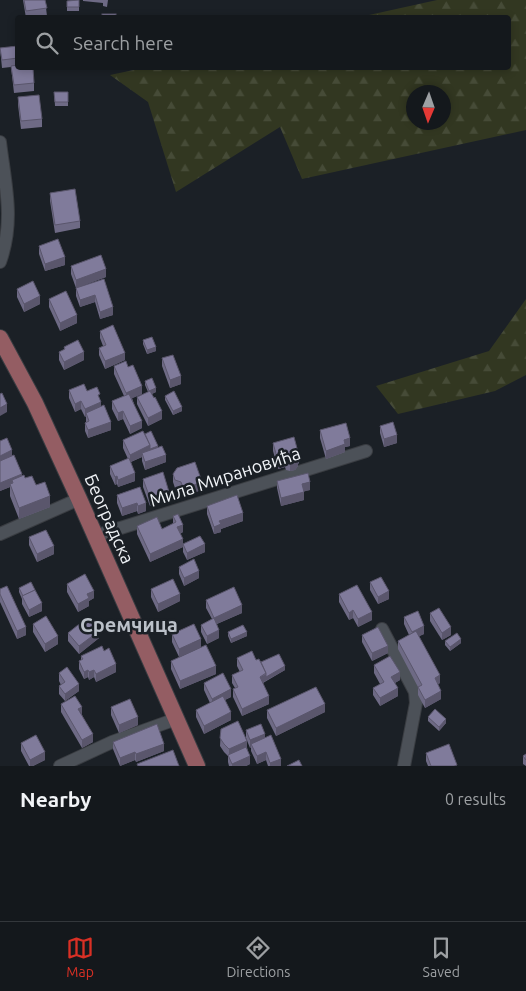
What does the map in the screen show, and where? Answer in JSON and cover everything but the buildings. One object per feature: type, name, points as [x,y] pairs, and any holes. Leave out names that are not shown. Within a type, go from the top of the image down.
[{"type":"main road","name":"Београдска","points":[[0,338],[5,358],[35,403],[79,499],[196,766]]},
{"type":"street","points":[[0,142],[8,200],[9,226],[7,243],[0,262]]},
{"type":"street","name":"Мила Мирановића","points":[[95,536],[366,451]]},
{"type":"street","points":[[0,534],[79,499]]},
{"type":"street","points":[[382,629],[415,692],[416,702],[404,766]]},
{"type":"street","points":[[60,766],[112,742],[176,719]]},
{"type":"green space","points":[[437,0],[526,0],[526,130],[302,179],[280,127],[176,192],[148,102],[110,75],[134,70],[511,70],[511,15],[369,15]]},
{"type":"green space","points":[[526,299],[526,375],[495,391],[398,414],[376,386],[489,351]]},
{"type":"district","name":"Сремчица","points":[[129,625]]}]
